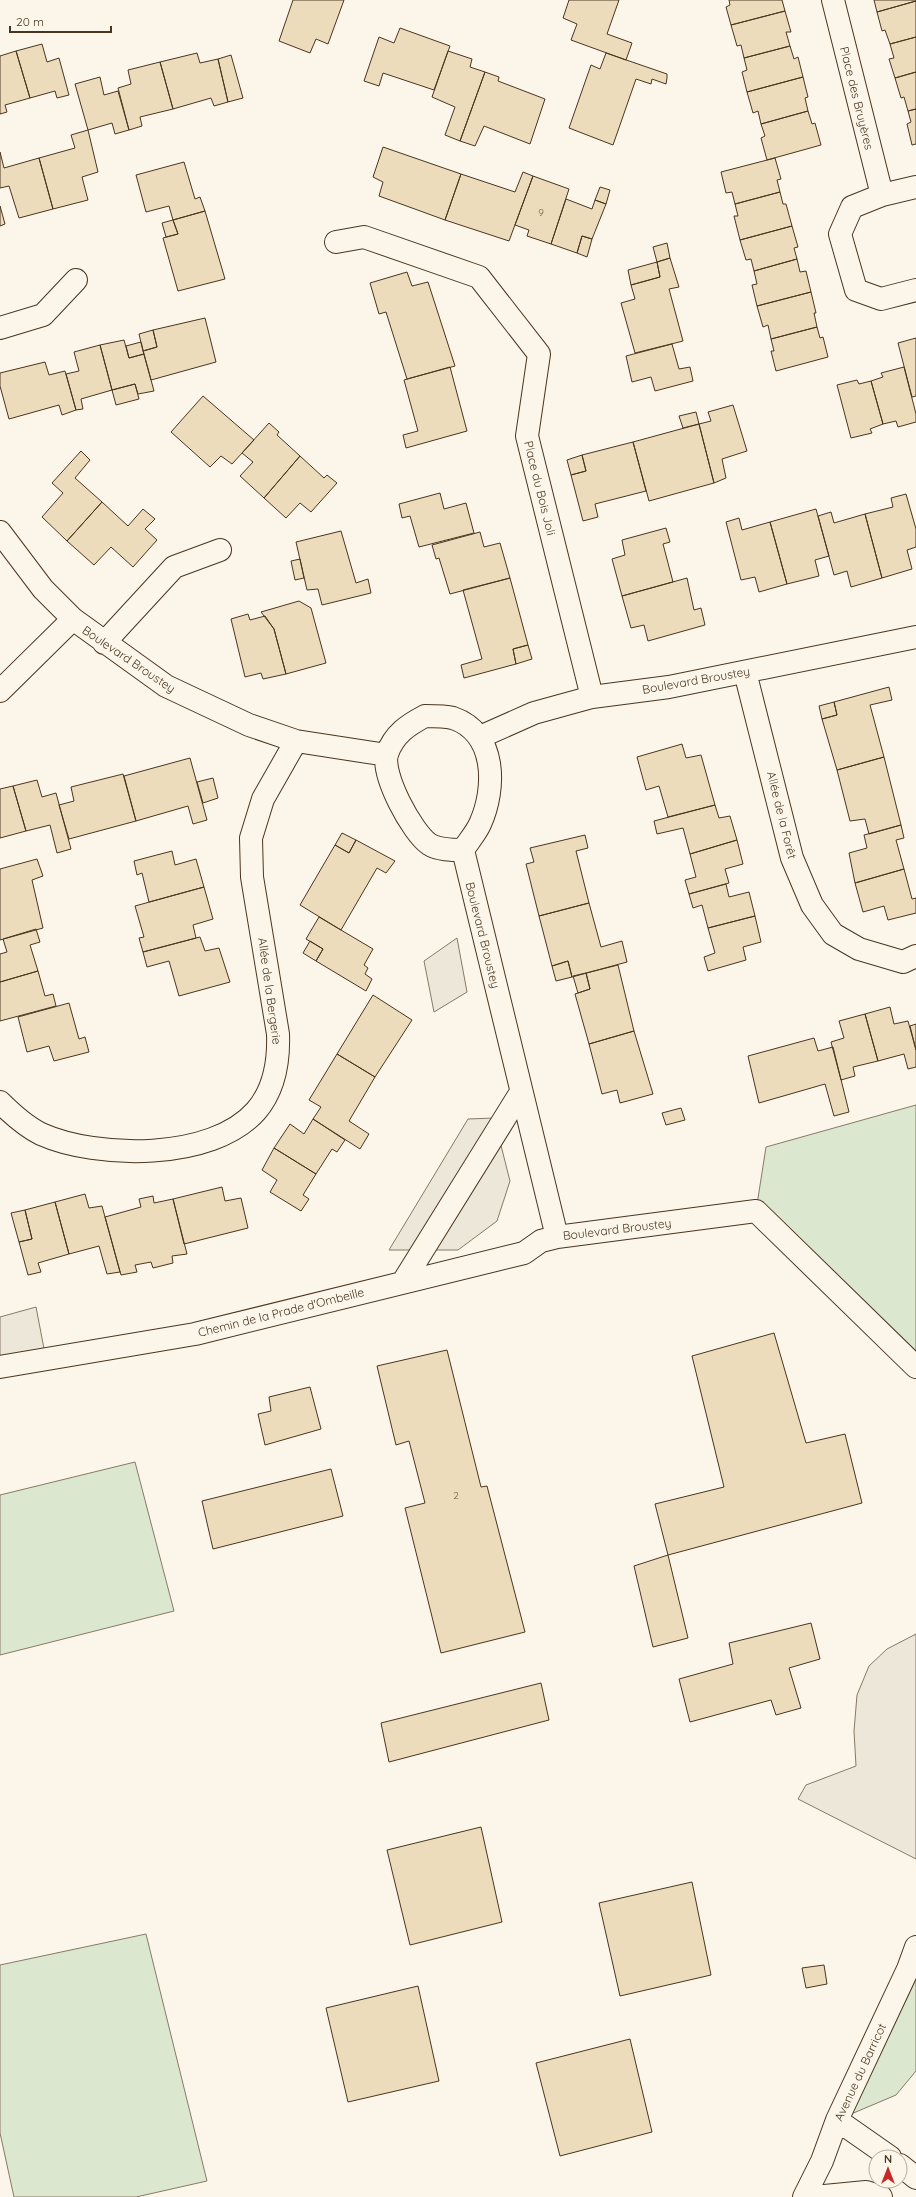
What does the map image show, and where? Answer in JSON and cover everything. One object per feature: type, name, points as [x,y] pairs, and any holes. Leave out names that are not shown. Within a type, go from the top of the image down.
[{"type":"street","name":"Place des Bruyères","points":[[833,0],[882,195]]},
{"type":"street","points":[[916,187],[882,195],[852,207],[840,234],[856,290],[881,299],[916,290]]},
{"type":"street","name":"Place du Bois Joli","points":[[336,242],[364,237],[478,277],[539,354],[527,436],[592,697]]},
{"type":"street","points":[[0,328],[43,315],[76,280]]},
{"type":"street","name":"Boulevard Broustey","points":[[0,532],[44,589],[73,619],[104,643],[166,686],[249,725],[296,742],[387,755]]},
{"type":"street","points":[[104,643],[174,567],[220,550]]},
{"type":"street","points":[[0,691],[73,619]]},
{"type":"street","name":"Boulevard Broustey","points":[[480,737],[534,713],[592,697],[669,687],[916,637]]},
{"type":"street","name":"Allée de la Forêt","points":[[745,672],[792,858],[812,905],[833,934],[859,950],[903,962],[916,956]]},
{"type":"street","points":[[425,716],[452,718],[471,727],[480,737],[491,772],[489,791],[480,824],[463,850],[447,849],[430,844],[413,826],[398,802],[389,773],[387,755],[402,729],[425,716]]},
{"type":"street","name":"Allée de la Bergerie","points":[[0,1102],[24,1123],[39,1133],[55,1140],[96,1149],[134,1152],[174,1148],[220,1136],[240,1124],[256,1111],[274,1078],[279,1056],[278,1034],[252,877],[251,838],[263,799],[296,742]]},
{"type":"street","name":"Boulevard Broustey","points":[[463,850],[557,1237],[756,1211],[916,1367]]},
{"type":"street","points":[[403,1282],[521,1092]]},
{"type":"street","name":"Chemin de la Prade d'Ombeille","points":[[0,1367],[195,1334],[524,1253],[541,1241],[557,1237]]},
{"type":"street","name":"Avenue du Barricot","points":[[804,2197],[822,2161],[837,2120],[908,1969],[916,1947]]},
{"type":"street","points":[[837,2120],[879,2149]]},
{"type":"street","points":[[908,2172],[916,2178]]},
{"type":"street","points":[[814,2197],[866,2192],[882,2197]]},
{"type":"green space","points":[[916,1105],[916,1367],[756,1211],[766,1147]]},
{"type":"green space","points":[[135,1462],[174,1611],[0,1655],[0,1495]]},
{"type":"green space","points":[[146,1934],[207,2181],[136,2197],[14,2197],[0,2133],[0,1965]]},
{"type":"green space","points":[[916,1947],[916,2071],[896,2095],[837,2120]]},
{"type":"shaded area","points":[[457,938],[467,992],[434,1012],[424,961]]},
{"type":"shaded area","points":[[494,1118],[510,1181],[497,1221],[458,1250],[389,1250],[468,1119]]},
{"type":"shaded area","points":[[36,1307],[46,1359],[0,1367],[0,1317]]},
{"type":"shaded area","points":[[916,1634],[916,1859],[798,1799],[806,1785],[856,1766],[854,1731],[857,1695],[869,1666],[887,1649]]},
{"type":"building","points":[[293,0],[344,0],[328,44],[316,39],[310,53],[279,41]]},
{"type":"building","points":[[569,0],[619,0],[607,34],[632,43],[626,60],[571,40],[577,24],[563,18]]},
{"type":"building","points":[[729,0],[782,0],[785,11],[731,25],[726,7],[730,5]]},
{"type":"building","points":[[874,0],[916,0],[916,1],[877,12]]},
{"type":"building","points":[[916,1],[916,37],[890,44],[885,30],[882,31],[877,12]]},
{"type":"building","points":[[785,11],[791,32],[786,32],[790,46],[744,58],[741,45],[737,46],[731,25]]},
{"type":"building","points":[[400,28],[450,46],[434,90],[383,73],[379,86],[364,81],[379,37],[394,43]]},
{"type":"building","points":[[916,37],[916,72],[895,78],[889,59],[894,58],[890,44]]},
{"type":"building","points":[[42,44],[47,62],[59,58],[69,95],[57,98],[55,91],[30,98],[16,51]]},
{"type":"building","points":[[790,46],[794,59],[798,57],[803,77],[747,92],[742,72],[747,70],[744,58]]},
{"type":"building","points":[[16,51],[30,98],[5,105],[7,112],[0,114],[0,56]]},
{"type":"building","points":[[448,51],[472,59],[470,67],[485,72],[460,141],[445,135],[455,107],[432,97]]},
{"type":"building","points":[[197,53],[200,63],[218,59],[228,102],[214,106],[211,98],[173,109],[160,62]]},
{"type":"building","points":[[606,53],[667,74],[666,84],[652,79],[651,84],[636,79],[613,145],[569,128],[591,65],[600,69]]},
{"type":"building","points":[[231,55],[243,98],[228,102],[218,59]]},
{"type":"building","points":[[160,62],[173,109],[140,117],[142,126],[129,130],[118,88],[131,84],[128,70]]},
{"type":"building","points":[[485,72],[499,77],[498,81],[545,99],[530,144],[484,126],[475,146],[460,141]]},
{"type":"building","points":[[916,72],[916,109],[908,111],[904,97],[901,98],[895,78]]},
{"type":"building","points":[[100,77],[104,95],[118,91],[129,130],[115,134],[112,123],[88,130],[75,84]]},
{"type":"building","points":[[803,77],[808,97],[805,98],[808,111],[761,124],[758,111],[753,113],[747,92]]},
{"type":"building","points":[[916,109],[916,144],[912,145],[907,124],[911,122],[908,111]]},
{"type":"building","points":[[808,111],[812,124],[815,123],[821,145],[767,160],[761,138],[765,136],[761,124]]},
{"type":"building","points":[[88,130],[98,172],[82,177],[88,200],[53,209],[39,158],[75,148],[71,135]]},
{"type":"building","points":[[383,147],[461,174],[445,220],[379,196],[383,182],[373,177]]},
{"type":"building","points":[[0,152],[4,168],[39,158],[53,209],[19,218],[9,186],[0,188]]},
{"type":"building","points":[[775,158],[781,179],[777,180],[780,192],[735,204],[732,192],[726,193],[721,172]]},
{"type":"building","points":[[184,162],[195,199],[200,197],[205,211],[173,220],[169,206],[146,212],[136,175]]},
{"type":"building","points":[[523,172],[533,176],[509,241],[445,220],[461,174],[515,192]]},
{"type":"building","points":[[533,176],[569,189],[551,244],[527,236],[529,230],[515,225]]},
{"type":"building","points":[[600,187],[610,190],[606,204],[595,200]]},
{"type":"building","points":[[780,192],[783,204],[786,204],[792,226],[740,240],[734,216],[738,216],[735,204]]},
{"type":"building","points":[[566,199],[592,209],[595,200],[606,204],[592,239],[582,236],[577,253],[551,244]]},
{"type":"building","points":[[0,206],[5,224],[0,226]]},
{"type":"building","points":[[205,211],[225,279],[178,291],[163,238],[178,234],[173,220]]},
{"type":"building","points":[[173,220],[178,234],[166,237],[162,223]]},
{"type":"building","points":[[792,226],[798,247],[794,248],[797,259],[754,271],[751,259],[746,260],[740,240]]},
{"type":"building","points":[[582,236],[592,239],[587,257],[577,253]]},
{"type":"building","points":[[667,243],[670,258],[657,262],[653,247]]},
{"type":"building","points":[[670,258],[679,287],[669,289],[683,341],[635,353],[621,303],[635,299],[631,285],[660,277],[657,262]]},
{"type":"building","points":[[797,259],[800,272],[806,271],[811,292],[757,306],[752,285],[757,284],[754,271]]},
{"type":"building","points":[[657,262],[660,277],[631,285],[628,270]]},
{"type":"building","points":[[407,272],[412,286],[428,282],[455,366],[407,379],[386,312],[379,314],[370,283]]},
{"type":"building","points":[[811,292],[816,313],[814,313],[817,327],[771,339],[768,325],[763,327],[757,306]]},
{"type":"building","points":[[205,318],[216,362],[151,380],[143,351],[157,347],[153,330]]},
{"type":"building","points":[[817,327],[820,338],[823,337],[828,357],[776,371],[771,351],[774,351],[771,339]]},
{"type":"building","points":[[153,330],[157,347],[143,351],[139,334]]},
{"type":"building","points":[[916,338],[916,396],[912,397],[898,343]]},
{"type":"building","points":[[124,340],[129,358],[144,354],[154,391],[138,394],[135,384],[112,390],[100,345]]},
{"type":"building","points":[[141,342],[144,354],[129,358],[126,346]]},
{"type":"building","points":[[672,344],[679,369],[690,367],[693,381],[655,391],[651,377],[632,382],[626,356]]},
{"type":"building","points":[[100,345],[112,390],[81,399],[83,409],[76,410],[66,374],[79,371],[74,352]]},
{"type":"building","points":[[45,362],[49,375],[65,371],[76,410],[62,415],[59,405],[9,419],[0,386],[0,373]]},
{"type":"building","points":[[450,367],[467,431],[406,448],[403,435],[418,431],[404,380]]},
{"type":"building","points":[[904,367],[916,414],[916,422],[898,427],[896,421],[883,424],[871,381],[883,377],[881,373]]},
{"type":"building","points":[[857,380],[859,384],[871,381],[883,424],[870,429],[872,433],[851,438],[837,385]]},
{"type":"building","points":[[135,384],[139,399],[116,405],[112,390]]},
{"type":"building","points":[[203,396],[254,440],[232,464],[221,456],[210,467],[171,432]]},
{"type":"building","points":[[733,405],[747,451],[722,459],[726,478],[714,483],[699,424],[711,421],[708,412]]},
{"type":"building","points":[[696,412],[699,424],[683,428],[679,416]]},
{"type":"building","points":[[269,423],[279,432],[277,435],[300,456],[264,498],[240,476],[253,462],[242,453]]},
{"type":"building","points":[[699,424],[714,483],[649,501],[633,442]]},
{"type":"building","points":[[633,442],[646,491],[595,504],[598,517],[583,521],[571,475],[586,471],[582,455]]},
{"type":"building","points":[[81,451],[90,460],[75,478],[102,502],[67,541],[42,517],[63,493],[52,483]]},
{"type":"building","points":[[582,455],[586,471],[571,475],[567,460]]},
{"type":"building","points":[[300,456],[324,478],[327,475],[337,483],[311,512],[300,503],[286,518],[264,498]]},
{"type":"building","points":[[440,493],[444,509],[466,503],[474,533],[419,547],[410,516],[402,518],[399,504]]},
{"type":"building","points":[[906,494],[916,529],[916,547],[907,550],[912,569],[882,578],[865,514],[893,507],[891,498]]},
{"type":"building","points":[[102,502],[128,526],[143,509],[155,519],[145,529],[157,540],[133,567],[111,547],[94,565],[67,541]]},
{"type":"building","points":[[816,509],[829,556],[815,560],[819,576],[787,584],[770,522]]},
{"type":"building","points":[[831,512],[834,523],[865,514],[882,578],[851,587],[847,571],[834,575],[818,516]]},
{"type":"building","points":[[739,518],[742,530],[770,522],[787,584],[759,592],[755,577],[741,580],[726,522]]},
{"type":"building","points":[[666,528],[670,542],[663,544],[673,582],[622,596],[612,559],[625,555],[622,540]]},
{"type":"building","points":[[341,531],[356,583],[368,579],[371,593],[322,605],[318,589],[307,590],[296,542]]},
{"type":"building","points":[[480,532],[484,547],[500,543],[510,578],[450,594],[439,558],[436,559],[432,545]]},
{"type":"building","points":[[300,559],[304,578],[295,580],[291,561]]},
{"type":"building","points":[[510,578],[528,645],[513,649],[516,664],[464,678],[461,665],[482,659],[463,590]]},
{"type":"building","points":[[687,578],[694,610],[701,608],[705,625],[648,641],[644,625],[631,628],[622,596]]},
{"type":"building","points":[[299,601],[311,608],[326,663],[286,674],[274,629],[261,612]]},
{"type":"building","points":[[248,614],[250,620],[265,616],[274,629],[286,674],[263,679],[261,673],[245,677],[231,619]]},
{"type":"building","points":[[528,645],[532,659],[516,664],[513,649]]},
{"type":"building","points":[[889,687],[892,700],[870,705],[884,757],[837,770],[822,719],[837,715],[834,702]]},
{"type":"building","points":[[834,702],[837,715],[822,719],[819,706]]},
{"type":"building","points":[[682,744],[686,758],[701,755],[715,805],[668,817],[659,786],[646,790],[637,757]]},
{"type":"building","points":[[884,757],[901,825],[869,834],[865,819],[850,821],[837,770]]},
{"type":"building","points":[[190,758],[207,820],[193,824],[188,806],[136,821],[124,776]]},
{"type":"building","points":[[123,774],[136,821],[69,839],[59,805],[74,801],[71,787]]},
{"type":"building","points":[[213,778],[218,798],[203,803],[197,782]]},
{"type":"building","points":[[37,780],[42,797],[56,793],[71,849],[57,853],[50,825],[26,831],[13,786]]},
{"type":"building","points":[[13,786],[26,831],[0,838],[0,789]]},
{"type":"building","points":[[715,805],[719,818],[730,816],[737,840],[690,854],[683,828],[657,834],[654,821]]},
{"type":"building","points":[[901,825],[904,838],[896,840],[904,869],[855,883],[849,853],[867,848],[864,835]]},
{"type":"building","points":[[342,833],[356,840],[349,853],[335,845]]},
{"type":"building","points":[[585,835],[588,848],[576,851],[589,903],[539,916],[526,864],[534,862],[530,848]]},
{"type":"building","points":[[356,840],[395,861],[386,873],[377,868],[341,930],[300,905],[335,845],[349,853]]},
{"type":"building","points":[[737,840],[743,864],[725,869],[729,883],[689,894],[685,880],[696,877],[690,854]]},
{"type":"building","points":[[172,851],[175,865],[196,859],[204,887],[149,902],[142,873],[137,875],[134,861]]},
{"type":"building","points":[[37,859],[43,876],[32,880],[43,928],[0,940],[0,869]]},
{"type":"building","points":[[904,869],[912,899],[916,898],[916,913],[888,920],[884,906],[863,912],[855,883]]},
{"type":"building","points":[[726,884],[729,897],[749,892],[755,916],[708,928],[702,905],[693,908],[689,894]]},
{"type":"building","points":[[204,887],[213,919],[193,925],[196,938],[143,952],[139,938],[144,937],[135,906]]},
{"type":"building","points":[[589,903],[601,947],[622,941],[627,962],[572,977],[568,961],[552,966],[539,916]]},
{"type":"building","points":[[755,916],[761,942],[743,947],[746,960],[708,971],[704,957],[715,953],[708,928]]},
{"type":"building","points":[[319,917],[373,949],[364,965],[368,968],[365,974],[372,979],[366,991],[316,961],[323,949],[306,939]]},
{"type":"building","points":[[36,929],[40,942],[30,945],[38,971],[0,982],[0,954],[7,952],[3,939]]},
{"type":"building","points":[[200,937],[205,951],[219,948],[230,982],[179,996],[169,961],[147,967],[143,952]]},
{"type":"building","points":[[310,941],[323,949],[316,961],[303,953]]},
{"type":"building","points":[[568,961],[572,977],[556,981],[552,966]]},
{"type":"building","points":[[618,965],[634,1031],[589,1044],[575,994],[590,989],[586,973]]},
{"type":"building","points":[[38,971],[45,996],[53,994],[56,1006],[0,1021],[0,982]]},
{"type":"building","points":[[586,973],[590,989],[578,993],[573,976]]},
{"type":"building","points":[[373,995],[412,1020],[375,1077],[337,1054]]},
{"type":"building","points":[[69,1003],[79,1039],[85,1037],[89,1052],[54,1061],[49,1046],[27,1052],[18,1017]]},
{"type":"building","points":[[890,1007],[894,1024],[908,1021],[916,1050],[916,1067],[908,1069],[904,1054],[878,1061],[865,1014]]},
{"type":"building","points":[[865,1014],[878,1061],[853,1067],[855,1076],[841,1080],[831,1042],[844,1038],[839,1021]]},
{"type":"building","points":[[916,1024],[916,1050],[910,1026]]},
{"type":"building","points":[[634,1031],[653,1094],[620,1103],[617,1090],[602,1094],[589,1044]]},
{"type":"building","points":[[814,1038],[818,1051],[833,1047],[849,1112],[834,1116],[825,1084],[759,1103],[748,1056]]},
{"type":"building","points":[[337,1054],[375,1077],[349,1121],[369,1134],[360,1149],[313,1119],[321,1107],[309,1100]]},
{"type":"building","points":[[681,1108],[685,1120],[666,1125],[662,1113]]},
{"type":"building","points":[[313,1119],[345,1140],[337,1152],[332,1149],[316,1174],[274,1148],[290,1124],[304,1134]]},
{"type":"building","points":[[274,1148],[316,1174],[303,1195],[309,1199],[301,1211],[270,1192],[277,1180],[262,1170]]},
{"type":"building","points":[[222,1187],[225,1201],[241,1198],[248,1228],[184,1244],[173,1199]]},
{"type":"building","points":[[85,1194],[89,1208],[102,1206],[120,1272],[107,1274],[99,1246],[69,1254],[55,1202]]},
{"type":"building","points":[[153,1196],[154,1203],[173,1199],[187,1254],[172,1256],[173,1263],[153,1268],[151,1262],[135,1265],[137,1272],[121,1275],[105,1217],[141,1207],[139,1199]]},
{"type":"building","points":[[55,1202],[69,1254],[38,1263],[41,1272],[28,1275],[19,1242],[32,1239],[25,1210]]},
{"type":"building","points":[[25,1210],[32,1239],[19,1242],[11,1213]]},
{"type":"building","points":[[774,1333],[806,1443],[845,1434],[862,1503],[668,1555],[655,1504],[724,1487],[692,1356]]},
{"type":"building","points":[[447,1350],[481,1487],[487,1486],[525,1632],[441,1653],[405,1508],[425,1503],[409,1441],[396,1445],[377,1366]]},
{"type":"building","points":[[310,1387],[321,1429],[265,1445],[258,1414],[271,1411],[269,1397]]},
{"type":"building","points":[[331,1469],[343,1516],[213,1549],[202,1501]]},
{"type":"building","points":[[668,1555],[688,1638],[653,1647],[634,1566]]},
{"type":"building","points":[[811,1623],[820,1659],[789,1668],[801,1708],[776,1715],[771,1700],[690,1722],[679,1679],[733,1664],[729,1643]]},
{"type":"building","points":[[541,1683],[549,1720],[389,1762],[381,1723]]},
{"type":"building","points":[[481,1827],[502,1922],[410,1945],[387,1850]]},
{"type":"building","points":[[692,1882],[711,1975],[620,1996],[599,1903]]},
{"type":"building","points":[[824,1965],[827,1984],[806,1988],[802,1968]]},
{"type":"building","points":[[418,1986],[439,2081],[348,2102],[326,2008]]},
{"type":"building","points":[[630,2039],[652,2132],[560,2156],[536,2063]]}]
